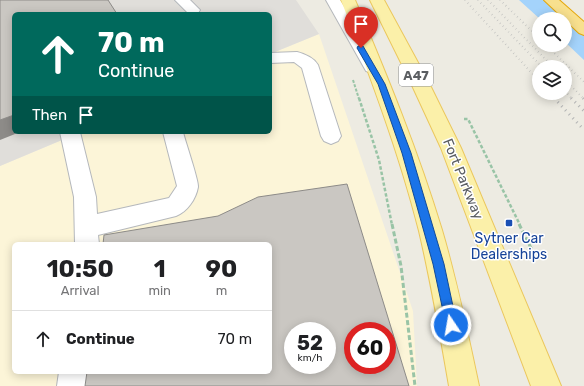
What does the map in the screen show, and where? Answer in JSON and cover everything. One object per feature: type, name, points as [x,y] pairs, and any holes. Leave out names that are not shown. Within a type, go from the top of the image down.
[{"type":"highway","points":[[551,0],[584,30]]},
{"type":"main road","name":"A47","points":[[348,0],[382,84],[406,153],[439,264],[464,386]]},
{"type":"main road","name":"Fort Parkway","points":[[377,0],[419,81],[451,148],[546,386]]},
{"type":"lane","points":[[182,0],[193,10]]},
{"type":"lane","points":[[333,0],[382,84]]},
{"type":"lane","points":[[272,58],[297,57],[310,65],[331,136]]},
{"type":"lane","points":[[70,134],[85,197],[87,235],[176,206],[184,196],[188,186],[174,134]]},
{"type":"lane","points":[[72,386],[74,374]]},
{"type":"path","points":[[352,78],[379,160],[401,266],[415,386]]},
{"type":"shaded area","points":[[0,0],[296,0],[319,34],[272,53],[272,12],[12,12],[12,134],[76,134],[0,166]]},
{"type":"shaded area","points":[[319,34],[413,311],[417,386],[0,386],[0,166],[76,134],[272,134],[272,53]]},
{"type":"water","points":[[519,0],[544,0],[558,12],[532,12]]},
{"type":"water","points":[[572,24],[584,35],[584,60],[572,49]]},
{"type":"building","points":[[0,0],[108,0],[116,12],[12,12],[12,116],[0,120]]},
{"type":"building","points":[[347,184],[389,322],[344,322],[344,374],[396,374],[396,344],[409,386],[85,386],[87,374],[272,374],[272,242],[103,242],[104,235],[218,216],[258,197]]},
{"type":"railway","points":[[465,0],[532,73]]},
{"type":"railway","points":[[478,0],[535,60]]},
{"type":"railway","points":[[488,0],[546,60]]},
{"type":"railway","points":[[500,0],[532,31]]},
{"type":"railway","points":[[553,52],[584,82]]},
{"type":"railway","points":[[572,87],[584,99]]},
{"type":"railway","points":[[572,99],[584,111]]},
{"type":"railway","points":[[556,100],[584,130]]},
{"type":"place","name":"Sytner Car Dealerships","points":[[509,223]]},
{"type":"route","points":[[361,48],[382,84],[406,153],[439,264],[451,325]]}]
